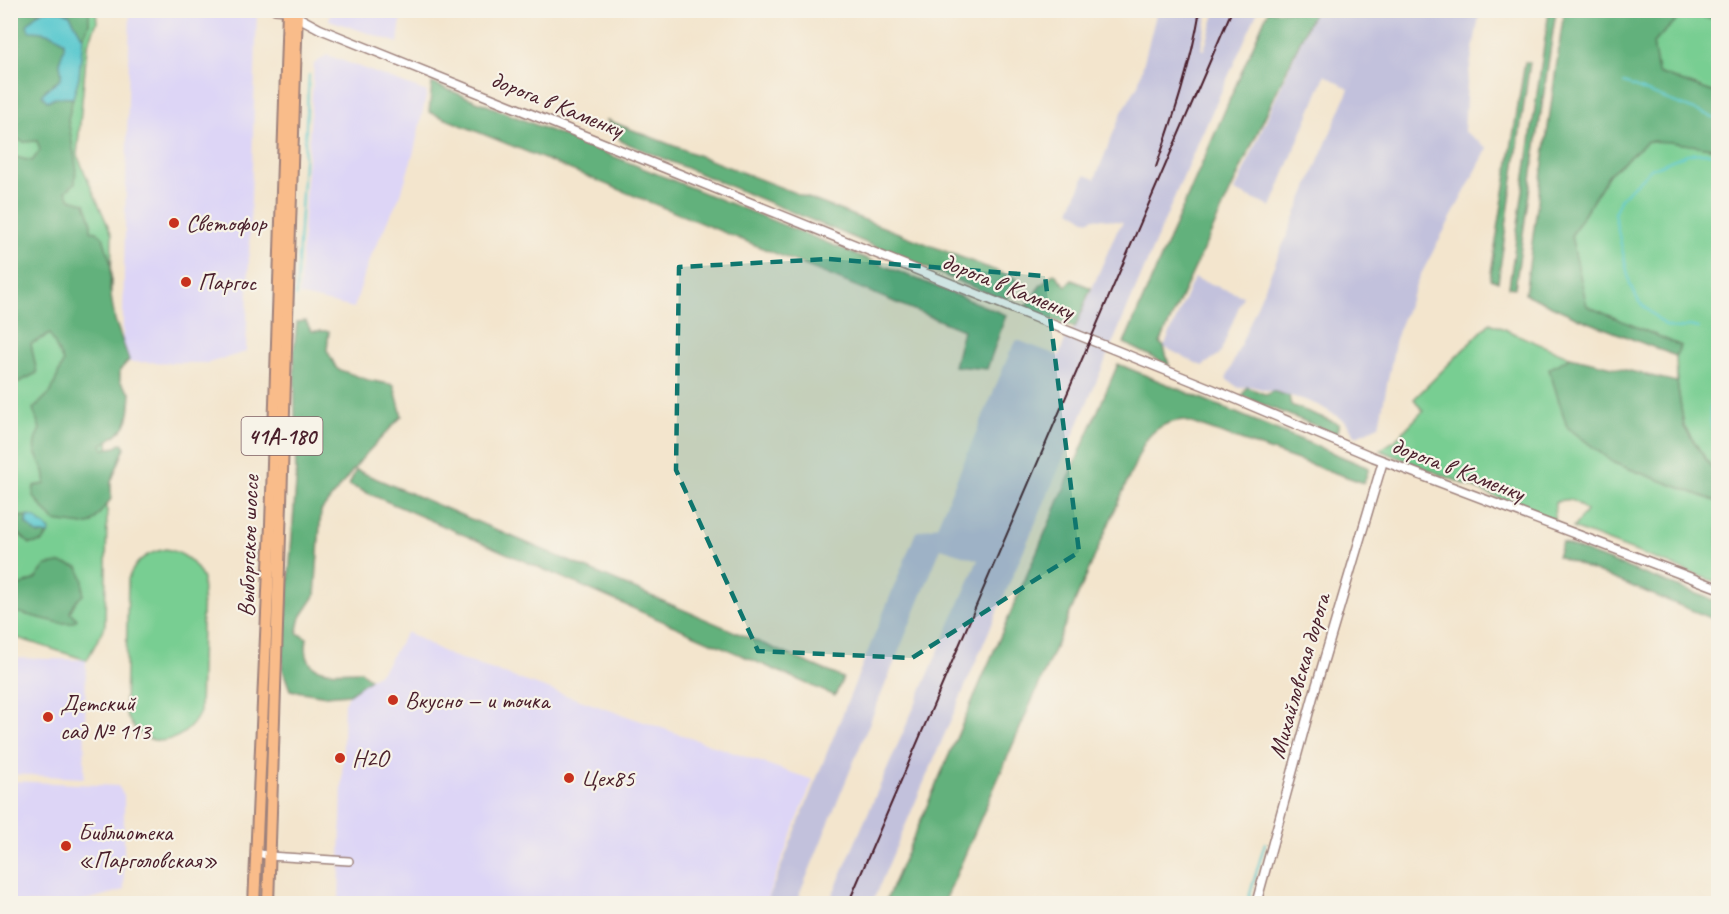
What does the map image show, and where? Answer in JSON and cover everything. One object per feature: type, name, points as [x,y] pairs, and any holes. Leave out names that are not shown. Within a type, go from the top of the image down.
[{"type":"main road","name":"Выборгское шоссе","points":[[254,903],[291,12]]},
{"type":"main road","name":"Выборгское шоссе","points":[[268,903],[291,12]]},
{"type":"street","points":[[275,10],[291,12]]},
{"type":"street","name":"дорога в Каменку","points":[[291,12],[328,33],[1212,389],[1383,461],[1719,588]]},
{"type":"street","name":"Михайловская дорога","points":[[1256,903],[1315,690],[1383,461]]},
{"type":"street","points":[[255,852],[269,856],[349,861]]},
{"type":"highlighted area","points":[[829,259],[1045,276],[1079,552],[912,658],[758,651],[676,470],[679,267]]},
{"type":"shaded area","points":[[130,11],[257,11],[246,352],[208,363],[122,362]]},
{"type":"shaded area","points":[[330,11],[402,11],[398,43],[329,20]]},
{"type":"shaded area","points":[[1157,11],[1208,11],[1201,49],[1204,50],[1216,11],[1258,11],[1191,158],[872,903],[829,903],[978,560],[941,548],[796,903],[766,904],[916,532],[937,526],[1010,352],[1017,340],[1059,356],[1067,335],[1075,328],[1116,233],[1123,222],[1094,218],[1088,221],[1070,210],[1085,175],[1095,179],[1121,114],[1138,85]]},
{"type":"shaded area","points":[[1314,11],[1480,11],[1467,83],[1464,131],[1488,148],[1419,278],[1397,333],[1379,426],[1356,436],[1345,421],[1320,406],[1250,386],[1239,388],[1226,379],[1349,89],[1325,75],[1271,207],[1235,191]]},
{"type":"shaded area","points":[[327,55],[427,92],[414,151],[401,194],[369,260],[354,308],[299,295],[314,64]]},
{"type":"shaded area","points":[[1194,278],[1243,296],[1220,354],[1202,366],[1164,347]]},
{"type":"shaded area","points":[[407,632],[449,655],[813,780],[765,903],[737,903],[728,900],[726,904],[339,904],[344,703],[349,694],[382,671]]},
{"type":"shaded area","name":"Детский сад № 113","points":[[10,658],[86,660],[84,778],[11,774]]},
{"type":"shaded area","points":[[11,781],[118,786],[124,795],[124,890],[75,903],[11,903]]},
{"type":"green space","points":[[11,11],[96,11],[97,22],[87,47],[77,155],[112,235],[105,626],[87,660],[11,636]]},
{"type":"green space","points":[[11,11],[45,11],[37,14],[40,31],[57,36],[64,42],[65,49],[60,61],[62,75],[58,81],[45,90],[47,101],[58,97],[73,98],[68,120],[76,165],[75,183],[66,191],[70,199],[85,203],[91,220],[91,231],[103,237],[111,264],[110,290],[115,320],[129,360],[120,370],[120,381],[131,394],[128,419],[122,430],[101,445],[104,449],[116,447],[122,443],[125,447],[111,482],[111,499],[92,523],[83,525],[54,521],[33,496],[34,486],[45,484],[45,476],[35,453],[34,447],[40,429],[33,409],[51,392],[63,362],[50,334],[31,344],[37,373],[11,386],[11,156],[32,161],[40,150],[37,141],[24,142],[11,137]]},
{"type":"green space","points":[[62,11],[89,11],[89,24],[83,38],[70,15]]},
{"type":"green space","points":[[1268,11],[1314,11],[1160,343],[1164,347],[1169,365],[1124,343]]},
{"type":"green space","points":[[1549,11],[1556,11],[1515,288],[1509,287]]},
{"type":"green space","points":[[1564,11],[1718,11],[1718,19],[1682,15],[1653,43],[1658,73],[1718,94],[1718,149],[1648,141],[1609,174],[1571,236],[1587,306],[1681,346],[1676,356],[1578,318],[1525,294]]},
{"type":"green space","points":[[1682,14],[1718,19],[1718,94],[1658,73],[1653,43]]},
{"type":"green space","points":[[1525,62],[1530,62],[1498,282],[1490,279]]},
{"type":"green space","points":[[432,83],[1006,315],[987,369],[954,366],[963,330],[429,112]]},
{"type":"green space","points":[[1638,118],[1671,142],[1718,149],[1718,477],[1684,427],[1677,382],[1676,356],[1681,346],[1586,306],[1571,236],[1609,174],[1648,141]]},
{"type":"green space","points":[[607,120],[1017,279],[1006,301],[621,141]]},
{"type":"green space","points":[[1054,273],[1066,286],[1072,280],[1091,288],[1075,328],[1024,309],[1040,286]]},
{"type":"green space","points":[[306,321],[311,331],[329,331],[327,350],[337,369],[368,380],[394,385],[402,416],[364,456],[321,511],[315,596],[301,617],[297,633],[307,638],[306,651],[314,666],[330,671],[361,671],[370,679],[349,694],[326,696],[290,690],[282,668],[296,483],[294,349],[297,322]]},
{"type":"green space","points":[[1490,323],[1570,357],[1550,369],[1597,450],[1614,463],[1718,502],[1718,583],[1573,528],[1586,511],[1572,501],[1564,500],[1555,503],[1554,520],[1380,450],[1395,440],[1423,411],[1414,399]]},
{"type":"green space","points":[[1570,357],[1677,382],[1684,427],[1718,477],[1718,502],[1614,463],[1567,427],[1549,369]]},
{"type":"green space","points":[[1118,364],[1369,468],[1364,483],[1183,420],[1166,424],[1152,433],[1144,443],[944,903],[885,903]]},
{"type":"green space","points":[[1247,387],[1267,395],[1272,391],[1289,396],[1291,405],[1339,424],[1336,434],[1242,396]]},
{"type":"green space","points":[[356,470],[843,678],[835,696],[349,485]]},
{"type":"green space","points":[[27,516],[26,524],[38,534],[48,534],[43,542],[30,544],[17,532],[11,549],[11,524],[17,517]]},
{"type":"green space","points":[[1562,543],[1718,602],[1718,621],[1557,556]]},
{"type":"green space","points":[[166,549],[189,559],[203,579],[200,712],[183,733],[172,739],[161,741],[140,734],[125,711],[128,579],[142,558]]},
{"type":"green space","points":[[60,563],[78,567],[83,579],[83,595],[76,601],[70,612],[77,619],[72,623],[60,623],[11,611],[11,590],[35,579],[46,565]]},
{"type":"water","points":[[45,10],[62,11],[70,15],[83,38],[79,77],[73,98],[58,97],[47,101],[42,95],[61,77],[60,60],[64,49],[64,42],[60,39],[43,32],[29,31],[27,25],[37,14]]},
{"type":"water","points":[[27,516],[34,517],[50,530],[48,534],[38,534],[26,524]]},
{"type":"waterway","points":[[296,296],[309,75]]},
{"type":"waterway","points":[[1624,83],[1718,119]]},
{"type":"waterway","points":[[1699,328],[1689,326],[1677,329],[1666,326],[1639,302],[1630,284],[1614,213],[1621,198],[1651,169],[1687,154],[1718,154]]},
{"type":"waterway","points":[[1713,334],[1718,338]]},
{"type":"waterway","points":[[1718,368],[1710,405],[1711,423],[1718,441]]},
{"type":"waterway","points":[[1247,904],[1265,843]]},
{"type":"railway","points":[[1156,167],[1181,90],[1200,10]]},
{"type":"railway","points":[[848,904],[1232,10]]},
{"type":"place","name":"Светофор","points":[[174,223]]},
{"type":"place","name":"Паргос","points":[[186,282]]},
{"type":"place","name":"Вкусно — и точка","points":[[393,700]]},
{"type":"place","name":"Детский сад № 113","points":[[48,717]]},
{"type":"place","name":"H2O","points":[[340,758]]},
{"type":"place","name":"Цех85","points":[[569,778]]},
{"type":"place","name":"Библиотека «Парголовская»","points":[[66,846]]}]
